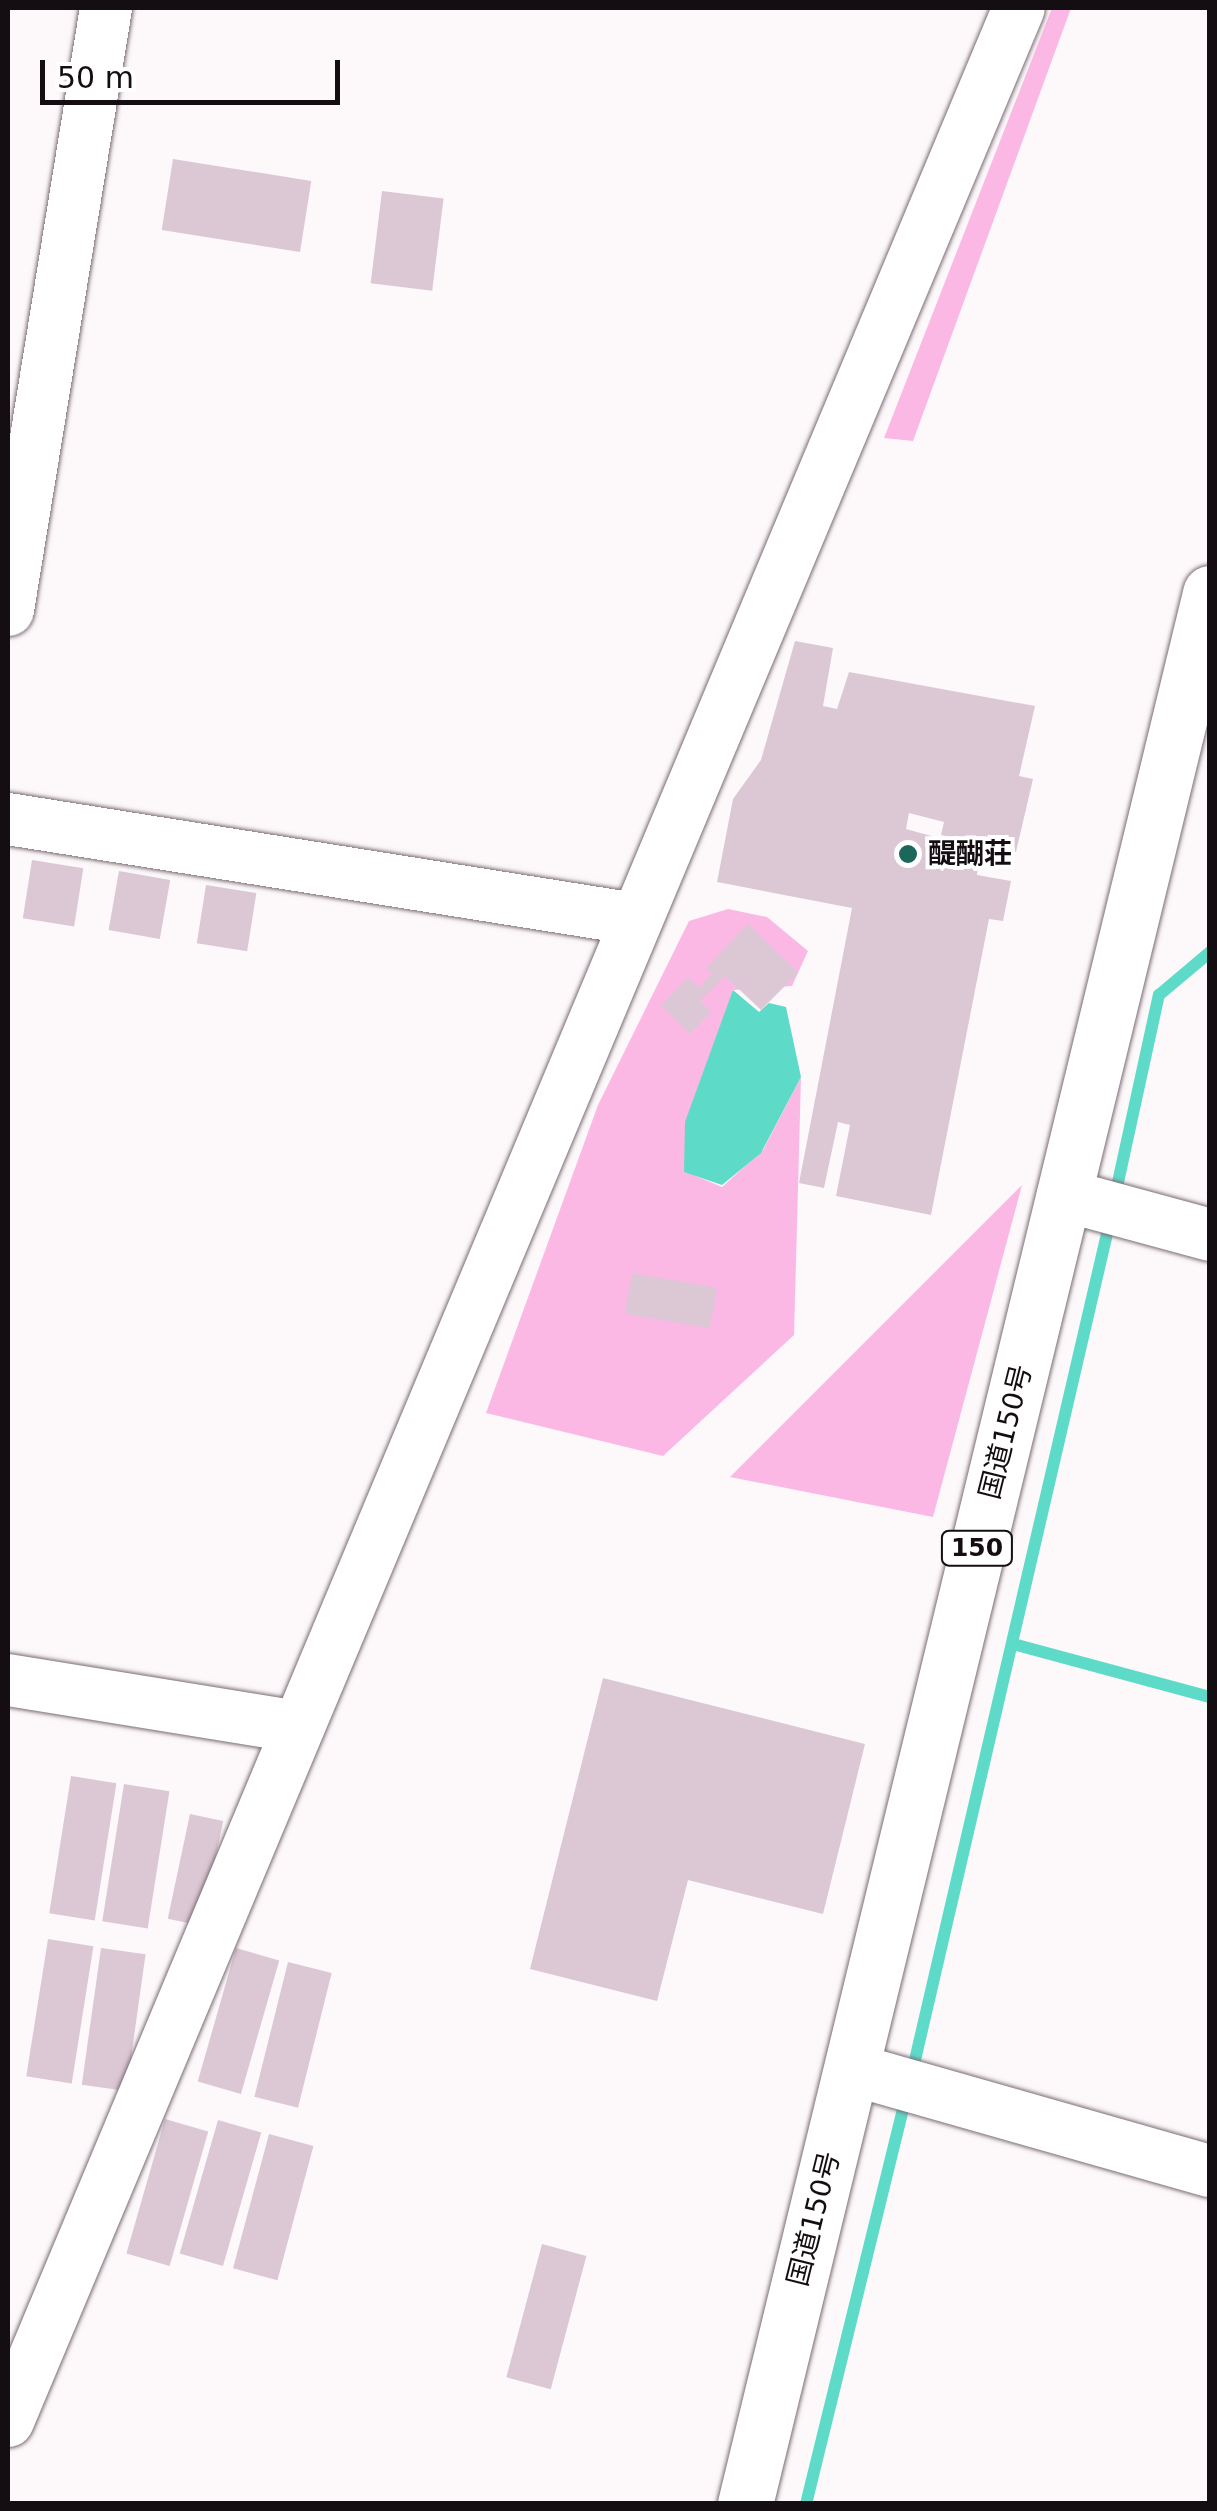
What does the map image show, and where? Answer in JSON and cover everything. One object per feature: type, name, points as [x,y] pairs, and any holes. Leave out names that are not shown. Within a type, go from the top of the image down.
[{"type":"highway","name":"国道150号","points":[[744,2504],[1210,593]]},
{"type":"street","points":[[8,610],[106,8]]},
{"type":"street","points":[[8,2421],[1019,8]]},
{"type":"street","points":[[8,819],[635,919]]},
{"type":"street","points":[[1063,1195],[1210,1235]]},
{"type":"street","points":[[8,1680],[298,1727]]},
{"type":"street","points":[[850,2069],[1210,2170]]},
{"type":"shaded area","points":[[1052,8],[1071,8],[913,441],[884,438]]},
{"type":"shaded area","points":[[728,909],[767,917],[808,951],[792,986],[733,990],[684,1171],[722,1187],[763,1150],[801,1077],[794,1335],[663,1456],[486,1413],[598,1105],[689,921]]},
{"type":"shaded area","points":[[733,990],[759,1012],[769,1003],[786,1007],[801,1077],[761,1153],[722,1185],[684,1172],[685,1122]]},
{"type":"shaded area","points":[[1022,1185],[933,1517],[730,1477]]},
{"type":"building","points":[[173,159],[311,181],[300,252],[162,230]]},
{"type":"building","points":[[382,191],[444,199],[432,291],[371,283]]},
{"type":"building","points":[[795,641],[833,648],[823,706],[837,709],[849,672],[1035,706],[1019,776],[1033,779],[1016,852],[941,835],[944,822],[909,813],[906,829],[953,842],[949,857],[978,864],[977,875],[1011,881],[1003,921],[989,919],[931,1215],[836,1196],[850,1125],[838,1122],[824,1188],[799,1183],[852,908],[717,882],[733,799],[761,760]]},
{"type":"building","points":[[32,860],[83,868],[74,926],[23,918]]},
{"type":"building","points":[[119,871],[170,880],[160,939],[109,930]]},
{"type":"building","points":[[206,885],[256,893],[247,951],[197,943]]},
{"type":"building","points":[[748,924],[798,973],[761,1010],[725,976],[700,1001],[711,1012],[690,1034],[661,1005],[688,977],[699,988],[712,974],[706,968]]},
{"type":"building","points":[[632,1273],[717,1288],[710,1328],[625,1313]]},
{"type":"building","points":[[603,1678],[865,1744],[823,1914],[688,1880],[657,2001],[530,1969]]},
{"type":"building","points":[[71,1776],[116,1783],[95,1920],[49,1913]]},
{"type":"building","points":[[124,1784],[169,1791],[148,1928],[102,1921]]},
{"type":"building","points":[[190,1814],[223,1821],[201,1926],[168,1919]]},
{"type":"building","points":[[48,1939],[93,1946],[72,2083],[26,2076]]},
{"type":"building","points":[[101,1948],[146,1954],[126,2091],[82,2085]]},
{"type":"building","points":[[236,1948],[279,1960],[241,2094],[198,2082]]},
{"type":"building","points":[[288,1962],[332,1973],[298,2108],[254,2097]]},
{"type":"building","points":[[165,2119],[208,2131],[170,2266],[126,2254]]},
{"type":"building","points":[[218,2120],[261,2132],[223,2266],[180,2254]]},
{"type":"building","points":[[269,2134],[313,2146],[277,2280],[233,2268]]},
{"type":"building","points":[[542,2244],[586,2256],[551,2389],[506,2377]]},
{"type":"waterway","points":[[1115,1196],[1159,995],[1210,952]]},
{"type":"waterway","points":[[912,2073],[1110,1221]]},
{"type":"waterway","points":[[1017,1645],[1210,1697]]},
{"type":"waterway","points":[[806,2504],[906,2097]]},
{"type":"place","name":"醍醐荘","points":[[908,854]]}]
